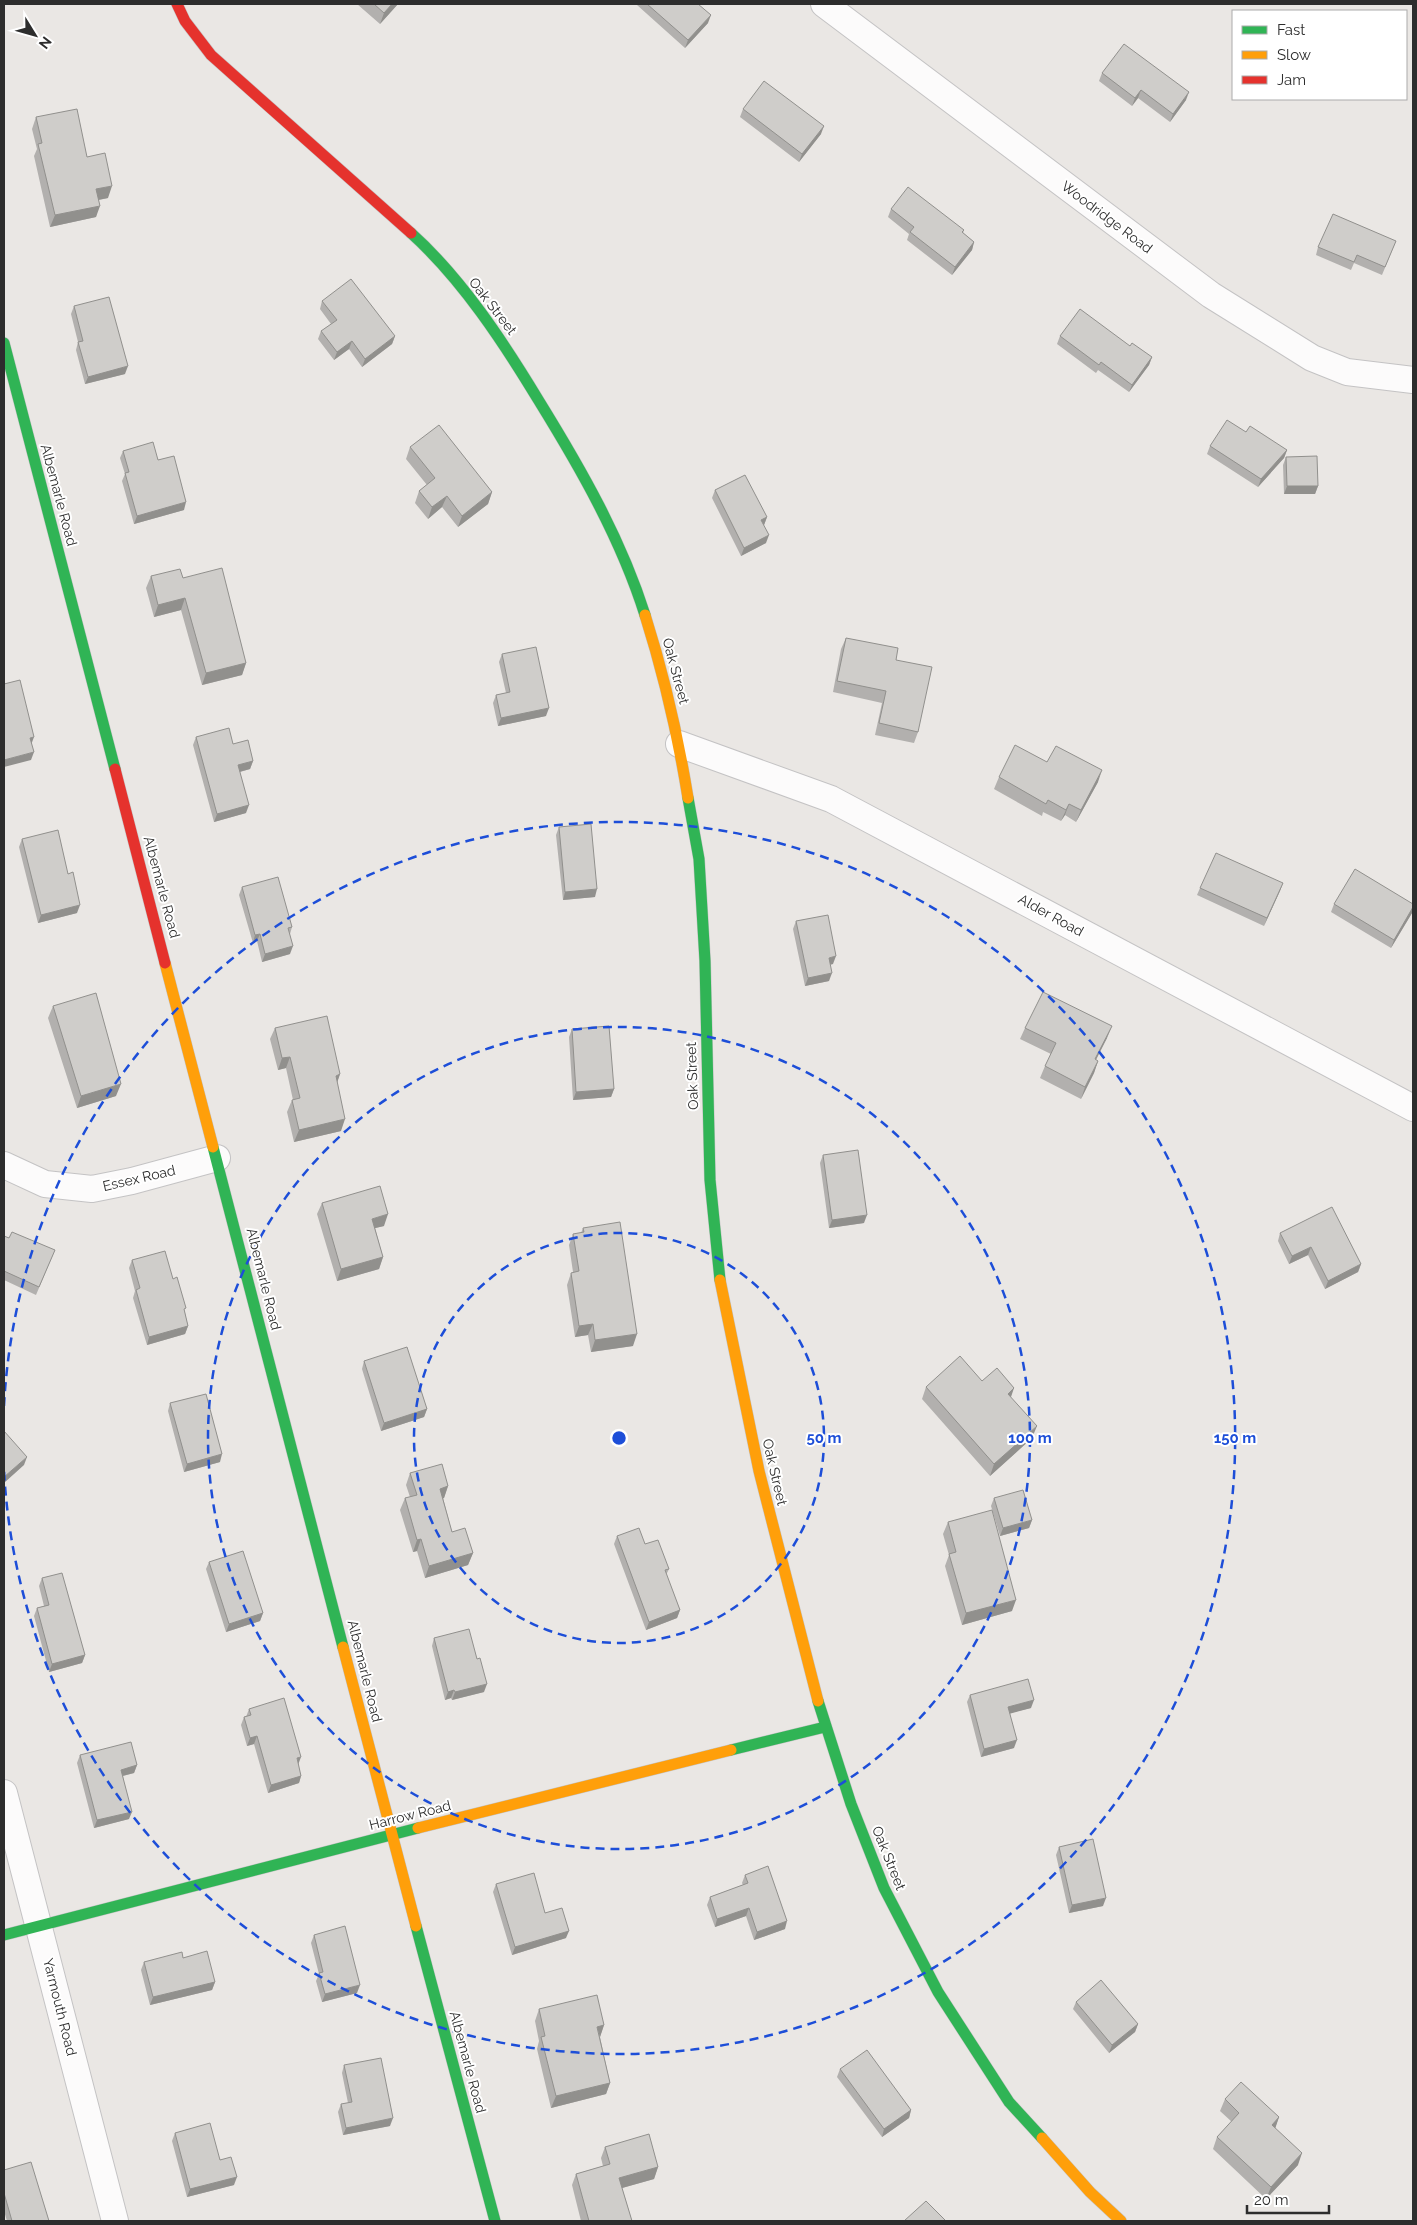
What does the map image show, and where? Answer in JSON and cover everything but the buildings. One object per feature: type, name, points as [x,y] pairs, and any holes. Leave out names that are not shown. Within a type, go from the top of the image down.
[{"type":"street","name":"Oak Street","points":[[177,4],[185,21],[211,55],[429,250],[500,337],[582,471],[633,577],[660,662],[679,744],[699,858],[705,961],[710,1180],[721,1294],[759,1471],[825,1727],[851,1804],[884,1888],[938,1992],[1009,2102],[1090,2192],[1121,2221]]},
{"type":"street","name":"Woodridge Road","points":[[824,4],[1211,295],[1312,358],[1347,372],[1413,380]]},
{"type":"street","name":"Albemarle Road","points":[[4,343],[392,1835],[495,2221]]},
{"type":"street","name":"Alder Road","points":[[679,744],[831,799],[1413,1108]]},
{"type":"street","name":"Essex Road","points":[[4,1166],[45,1184],[92,1189],[132,1181],[217,1158]]},
{"type":"street","name":"Harrow Road","points":[[4,1935],[392,1835],[825,1727]]},
{"type":"street","name":"Yarmouth Road","points":[[4,1793],[115,2221]]},
{"type":"traffic: fast","points":[[411,233],[448,270],[465,291],[497,334],[526,379],[599,505],[624,559],[645,615]]},
{"type":"traffic: fast","points":[[4,343],[115,769]]},
{"type":"traffic: fast","points":[[688,798],[699,859],[705,961],[710,1180],[720,1280]]},
{"type":"traffic: fast","points":[[213,1147],[343,1647]]},
{"type":"traffic: fast","points":[[818,1701],[851,1804],[884,1888],[938,1992],[1009,2102],[1042,2138]]},
{"type":"traffic: fast","points":[[731,1750],[825,1727]]},
{"type":"traffic: fast","points":[[4,1935],[418,1828]]},
{"type":"traffic: fast","points":[[416,1926],[495,2221]]},
{"type":"traffic: slow","points":[[645,615],[670,706],[688,798]]},
{"type":"traffic: slow","points":[[165,963],[213,1147]]},
{"type":"traffic: slow","points":[[720,1280],[759,1471],[818,1701]]},
{"type":"traffic: slow","points":[[343,1647],[416,1926]]},
{"type":"traffic: slow","points":[[418,1828],[731,1750]]},
{"type":"traffic: slow","points":[[1042,2138],[1090,2192],[1121,2221]]},
{"type":"traffic: jam","points":[[177,4],[185,21],[211,55],[411,233]]},
{"type":"traffic: jam","points":[[115,769],[165,963]]}]
